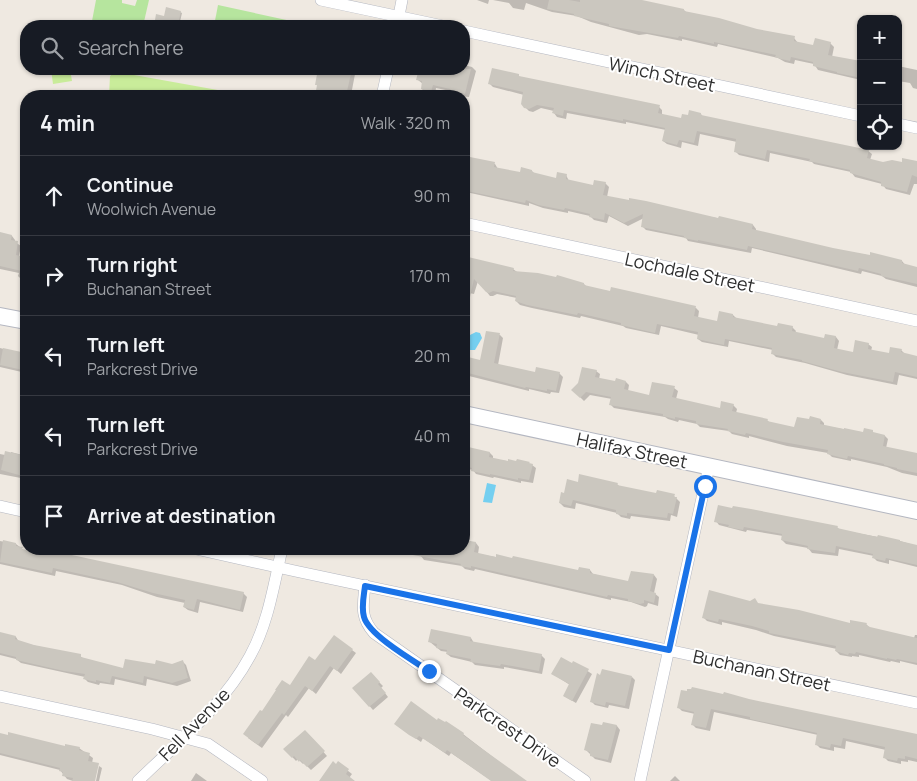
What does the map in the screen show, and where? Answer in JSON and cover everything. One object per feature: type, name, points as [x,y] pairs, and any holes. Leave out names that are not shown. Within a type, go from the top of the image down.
[{"type":"street","points":[[321,0],[394,20]]},
{"type":"street","points":[[398,20],[402,0]]},
{"type":"street","name":"Winch Street","points":[[470,32],[857,115]]},
{"type":"street","points":[[383,90],[387,75]]},
{"type":"street","points":[[902,125],[917,128]]},
{"type":"street","name":"Lochdale Street","points":[[470,224],[917,321]]},
{"type":"street","points":[[0,316],[20,320]]},
{"type":"street","name":"Halifax Street","points":[[470,415],[917,512]]},
{"type":"street","points":[[640,781],[709,466]]},
{"type":"street","points":[[0,506],[20,511]]},
{"type":"street","name":"Buchanan Street","points":[[223,555],[917,703]]},
{"type":"street","name":"Fell Avenue","points":[[138,781],[216,704],[251,655],[265,620],[280,555]]},
{"type":"street","name":"Parkcrest Drive","points":[[365,586],[363,615],[367,625],[374,633],[585,781]]},
{"type":"street","points":[[0,696],[208,744],[262,781]]},
{"type":"green space","points":[[96,0],[122,0],[122,3],[135,6],[137,0],[149,0],[144,20],[92,20]]},
{"type":"green space","points":[[218,5],[286,20],[215,20]]},
{"type":"green space","points":[[52,75],[71,75],[72,81],[53,84]]},
{"type":"green space","points":[[134,75],[218,90],[109,90],[110,76]]},
{"type":"water","points":[[476,332],[480,333],[482,338],[475,350],[470,350],[470,335]]},
{"type":"water","points":[[487,483],[496,485],[492,503],[483,502]]},
{"type":"building","points":[[549,0],[580,2],[580,0],[642,0],[684,9],[684,11],[719,18],[757,29],[795,36],[794,41],[813,45],[815,38],[831,42],[828,55],[857,60],[857,77],[813,66],[813,62],[791,57],[790,61],[775,57],[776,55],[714,42],[714,44],[679,36],[678,38],[609,26],[609,24],[574,16],[574,14],[547,9]]},
{"type":"building","points":[[166,7],[181,11],[179,20],[155,20],[156,14],[164,16]]},
{"type":"building","points":[[492,68],[519,74],[519,76],[660,105],[658,113],[681,118],[682,114],[688,115],[689,110],[701,113],[701,115],[857,148],[857,150],[869,150],[867,158],[883,162],[892,160],[902,162],[902,158],[917,161],[917,177],[912,175],[907,192],[881,186],[881,182],[850,173],[850,170],[809,161],[810,159],[767,150],[765,159],[734,152],[736,139],[697,131],[694,143],[679,140],[677,145],[662,141],[665,128],[564,110],[563,116],[552,113],[554,108],[537,105],[529,109],[524,108],[521,104],[523,92],[488,84]]},
{"type":"building","points":[[317,75],[351,75],[347,90],[316,90],[317,85],[315,85]]},
{"type":"building","points":[[417,75],[470,75],[466,90],[451,90],[433,85],[432,90],[424,90],[421,89],[422,81],[416,80]]},
{"type":"building","points":[[470,157],[495,162],[494,167],[520,172],[521,167],[556,178],[557,172],[567,174],[566,179],[593,185],[594,180],[606,182],[603,195],[646,201],[718,218],[719,216],[753,224],[752,229],[833,248],[870,255],[870,252],[902,260],[902,263],[917,267],[917,284],[881,276],[881,274],[859,268],[858,271],[748,246],[747,250],[684,238],[684,236],[641,227],[643,214],[624,223],[605,213],[604,220],[589,217],[590,214],[565,208],[564,210],[538,205],[526,200],[525,203],[470,192]]},
{"type":"building","points":[[0,232],[12,235],[11,240],[18,241],[16,255],[20,256],[20,271],[0,266]]},
{"type":"building","points":[[470,257],[514,268],[513,271],[556,277],[557,275],[584,283],[584,285],[610,291],[611,287],[696,306],[694,316],[717,321],[719,311],[733,314],[733,317],[777,326],[778,323],[793,326],[792,331],[824,338],[825,334],[836,336],[834,348],[853,352],[855,340],[869,343],[868,349],[889,353],[890,347],[902,349],[901,352],[917,356],[917,377],[895,372],[893,382],[842,372],[802,360],[771,354],[772,348],[725,339],[724,345],[697,339],[698,332],[657,324],[655,333],[578,313],[577,315],[527,305],[515,301],[516,296],[493,291],[486,292],[474,279],[470,297]]},
{"type":"building","points":[[486,331],[500,333],[494,363],[535,372],[536,367],[560,372],[556,391],[525,388],[470,374],[470,358],[480,360]]},
{"type":"building","points":[[3,348],[20,352],[20,369],[0,365]]},
{"type":"building","points":[[582,367],[597,370],[595,377],[615,381],[616,378],[626,381],[624,389],[649,395],[652,382],[675,386],[672,397],[720,408],[721,401],[734,404],[732,411],[794,427],[797,417],[809,419],[810,416],[821,419],[820,424],[863,432],[864,428],[873,430],[873,432],[885,435],[883,446],[917,453],[917,473],[848,456],[847,459],[827,454],[828,450],[746,433],[745,435],[727,431],[728,429],[696,424],[696,421],[663,416],[663,414],[609,405],[611,397],[586,392],[580,398],[571,390],[578,383]]},
{"type":"building","points":[[470,447],[490,452],[489,457],[508,461],[508,459],[516,461],[517,459],[533,464],[529,480],[518,478],[518,480],[471,471],[472,468],[470,468]]},
{"type":"building","points":[[5,451],[20,455],[20,475],[1,470]]},
{"type":"building","points":[[579,474],[618,483],[617,485],[656,493],[657,490],[675,494],[674,497],[677,497],[673,514],[668,513],[667,518],[627,513],[627,516],[616,514],[616,510],[573,500],[571,506],[559,503],[561,492],[564,493],[567,479],[578,482]]},
{"type":"building","points":[[718,505],[751,509],[838,526],[837,528],[877,537],[878,535],[917,545],[917,565],[886,558],[885,561],[872,558],[873,554],[836,546],[835,553],[807,549],[808,546],[781,540],[782,534],[744,527],[743,530],[728,527],[729,525],[714,522]]},
{"type":"building","points":[[3,540],[16,543],[16,546],[20,547],[20,555],[72,555],[244,592],[240,610],[197,599],[194,610],[183,607],[185,600],[117,582],[53,568],[52,573],[0,562]]},
{"type":"building","points":[[470,541],[476,542],[474,552],[496,557],[496,554],[512,558],[513,556],[578,570],[579,567],[590,569],[590,573],[628,581],[631,571],[654,574],[650,591],[656,593],[654,603],[644,600],[644,603],[640,604],[628,601],[628,599],[608,595],[607,597],[471,566],[471,568],[460,566],[461,564],[413,555],[470,555]]},
{"type":"building","points":[[709,590],[750,601],[755,598],[758,603],[799,610],[850,623],[850,620],[867,623],[866,625],[870,627],[917,638],[917,663],[856,652],[855,654],[849,653],[848,655],[835,651],[836,646],[769,633],[769,631],[752,626],[719,619],[718,622],[702,618]]},
{"type":"building","points":[[431,629],[471,637],[470,641],[542,654],[539,671],[501,664],[500,666],[470,662],[471,659],[446,654],[447,650],[436,648],[437,644],[428,642]]},
{"type":"building","points":[[0,632],[16,636],[15,639],[34,645],[81,654],[81,657],[123,668],[125,659],[155,664],[156,660],[172,664],[183,660],[188,678],[172,683],[144,676],[143,683],[112,676],[110,683],[83,679],[85,674],[16,660],[16,657],[0,653]]},
{"type":"building","points":[[334,635],[353,649],[337,671],[330,666],[312,691],[305,686],[284,715],[282,713],[258,745],[243,734],[260,710],[262,711],[282,680],[290,685],[309,656],[315,660]]},
{"type":"building","points":[[561,657],[589,669],[572,701],[563,696],[569,684],[551,674]]},
{"type":"building","points":[[602,669],[632,676],[625,706],[606,702],[605,706],[590,702],[597,673],[600,675]]},
{"type":"building","points":[[371,672],[380,682],[378,684],[386,693],[369,707],[352,688]]},
{"type":"building","points":[[692,687],[723,694],[724,692],[749,699],[917,734],[917,759],[905,756],[905,759],[898,758],[897,761],[883,758],[885,747],[843,738],[841,746],[831,744],[830,748],[815,745],[817,733],[711,709],[706,728],[691,725],[694,712],[677,708],[681,690],[687,691],[687,689]]},
{"type":"building","points":[[411,701],[437,720],[438,718],[446,721],[464,733],[463,735],[527,781],[491,781],[447,750],[445,753],[419,736],[416,739],[409,735],[394,724]]},
{"type":"building","points":[[603,722],[617,725],[608,760],[590,756],[590,752],[584,750],[591,723],[602,725]]},
{"type":"building","points":[[305,730],[325,751],[307,767],[294,756],[292,758],[283,749]]},
{"type":"building","points":[[8,732],[65,746],[65,744],[80,747],[79,750],[90,753],[88,761],[99,763],[95,781],[72,781],[73,778],[62,776],[63,772],[59,771],[60,768],[0,753],[0,733],[8,735]]},
{"type":"building","points":[[333,761],[336,764],[338,761],[349,769],[346,774],[355,781],[319,781]]},
{"type":"route","points":[[429,671],[374,633],[367,625],[363,615],[365,586],[669,650],[705,486]]}]
